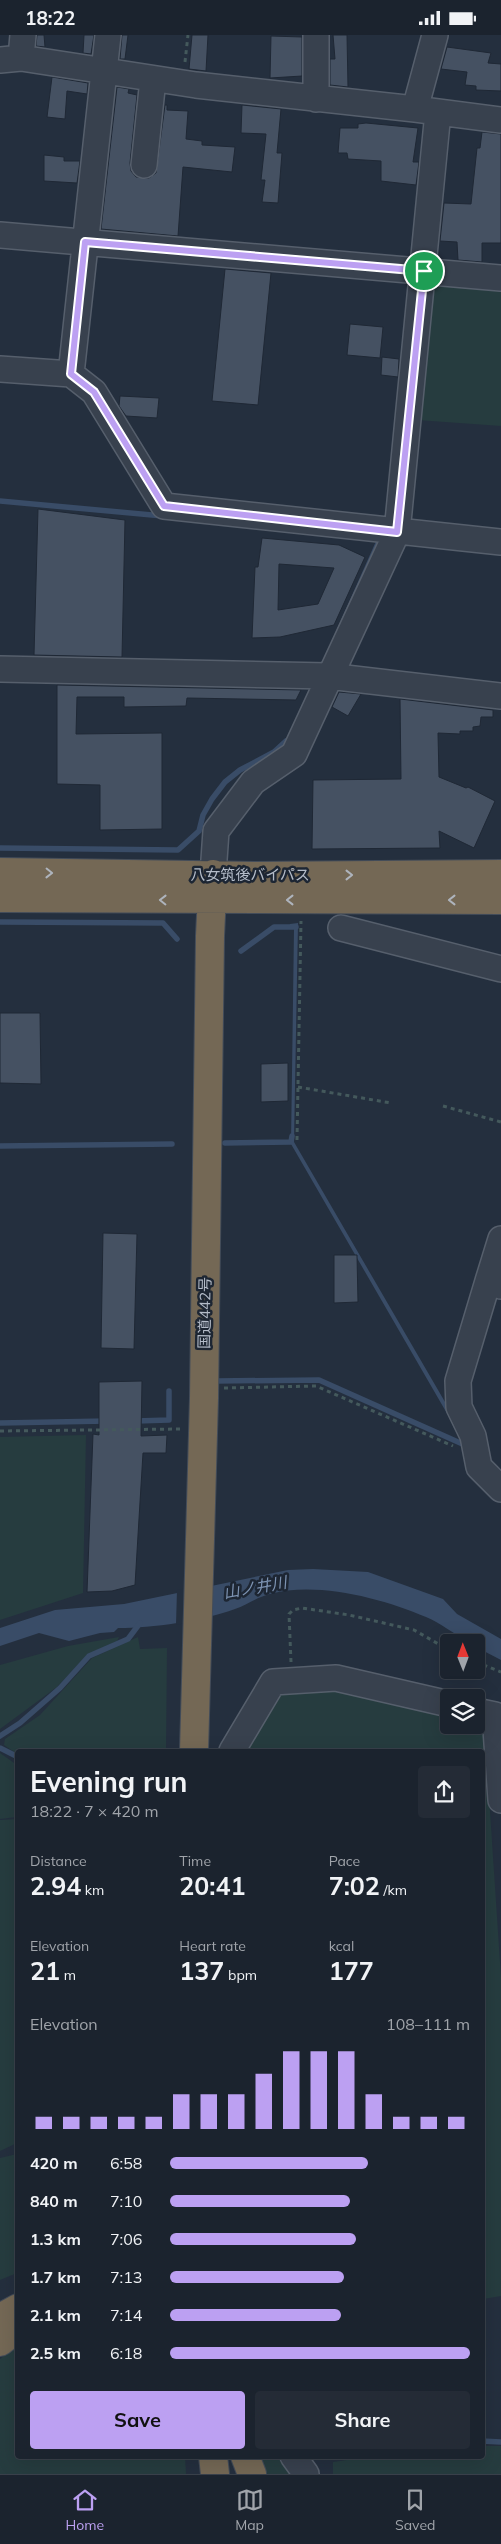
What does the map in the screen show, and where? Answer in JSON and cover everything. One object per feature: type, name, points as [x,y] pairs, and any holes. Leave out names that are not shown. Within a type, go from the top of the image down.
[{"type":"highway","name":"八女筑後バイパス","points":[[0,872],[212,887],[501,900]]},
{"type":"highway","name":"八女筑後バイパス","points":[[0,898],[501,874]]},
{"type":"highway","name":"国道442号","points":[[194,1749],[197,1581],[203,1430],[212,887]]},
{"type":"highway","points":[[0,2318],[15,2309]]},
{"type":"highway","points":[[0,2342],[15,2330]]},
{"type":"highway","points":[[213,2459],[215,2474]]},
{"type":"highway","points":[[246,2459],[252,2474]]},
{"type":"street","points":[[71,374],[108,35]]},
{"type":"street","points":[[316,35],[316,99]]},
{"type":"street","points":[[212,887],[216,831],[253,782],[294,754],[328,676],[397,532],[424,271],[426,110],[435,35]]},
{"type":"street","points":[[15,51],[104,71],[153,79],[426,110],[501,121]]},
{"type":"street","points":[[144,165],[153,79]]},
{"type":"street","points":[[0,235],[501,278]]},
{"type":"street","points":[[0,369],[71,374],[94,392],[164,506],[501,542]]},
{"type":"street","points":[[0,669],[328,676],[501,696]]},
{"type":"street","points":[[341,928],[501,969]]},
{"type":"street","points":[[501,1239],[495,1283],[458,1381],[459,1407],[473,1436],[479,1467],[501,1489]]},
{"type":"street","points":[[233,1749],[273,1682],[336,1678],[440,1702]]},
{"type":"street","points":[[485,1713],[495,1715],[501,1800]]},
{"type":"street","points":[[295,2459],[306,2474]]},
{"type":"path","points":[[183,83],[188,35]]},
{"type":"path","points":[[297,1140],[301,919]]},
{"type":"path","points":[[298,1087],[391,1103]]},
{"type":"path","points":[[442,1106],[501,1122]]},
{"type":"path","points":[[216,1388],[316,1386],[477,1455]]},
{"type":"path","points":[[0,1431],[203,1430]]},
{"type":"path","points":[[292,1681],[289,1614],[302,1608],[349,1615],[414,1631],[440,1645]]},
{"type":"path","points":[[485,1666],[501,1672]]},
{"type":"green space","points":[[432,276],[501,282],[501,426],[417,420]]},
{"type":"green space","points":[[86,1435],[83,1593],[0,1620],[0,1437]]},
{"type":"green space","points":[[119,1637],[117,1641],[88,1654],[57,1687],[0,1729],[0,1665],[68,1646]]},
{"type":"green space","points":[[138,1637],[140,1649],[167,1648],[166,1749],[15,1749],[15,1753],[4,1745],[5,1739],[40,1715],[92,1658]]},
{"type":"green space","points":[[290,1688],[353,1692],[440,1714],[440,1734],[483,1734],[485,1736],[501,1977],[501,2296],[485,2299],[485,1749],[245,1749],[273,1701]]},
{"type":"green space","points":[[0,1753],[15,1764],[15,1817],[0,1819]]},
{"type":"green space","points":[[15,1819],[15,2144],[0,2151],[0,1820]]},
{"type":"green space","points":[[15,2154],[15,2274],[0,2280],[0,2158]]},
{"type":"green space","points":[[15,2347],[15,2459],[185,2459],[186,2474],[0,2474],[0,2359]]},
{"type":"green space","points":[[485,2446],[501,2446],[501,2474],[333,2474],[333,2462],[354,2459],[485,2459]]},
{"type":"green space","points":[[255,2459],[278,2459],[291,2474],[262,2474]]},
{"type":"water","points":[[381,538],[323,667],[321,665],[377,539]]},
{"type":"water","points":[[298,923],[294,1142],[470,1445],[467,1448],[291,1144],[294,929],[289,927],[290,924]]},
{"type":"water","name":"山ノ井川","points":[[313,1569],[368,1572],[443,1599],[457,1614],[501,1639],[501,1660],[485,1652],[485,1634],[456,1634],[432,1620],[390,1604],[349,1594],[308,1589],[288,1590],[270,1594],[235,1609],[193,1620],[162,1625],[118,1628],[114,1632],[100,1633],[69,1641],[39,1633],[0,1646],[0,1628],[55,1610],[124,1604],[288,1570]]},
{"type":"pier","points":[[211,1584],[210,1617],[176,1625],[177,1590]]},
{"type":"building","points":[[37,35],[44,35],[45,47],[36,46]]},
{"type":"building","points":[[84,35],[94,35],[91,54],[83,53]]},
{"type":"building","points":[[122,35],[128,35],[125,59],[120,59]]},
{"type":"building","points":[[192,35],[208,35],[206,71],[189,69]]},
{"type":"building","points":[[333,35],[347,35],[348,87],[330,85],[330,59],[335,59]]},
{"type":"building","points":[[271,36],[302,37],[302,76],[270,78]]},
{"type":"building","points":[[447,47],[491,53],[488,63],[501,64],[501,91],[476,90],[476,86],[465,85],[467,72],[441,69]]},
{"type":"building","points":[[52,77],[88,83],[87,94],[67,91],[65,119],[47,117]]},
{"type":"building","points":[[117,87],[129,89],[128,93],[137,95],[130,163],[131,171],[136,177],[149,178],[156,173],[165,105],[167,105],[167,110],[188,111],[186,139],[202,141],[202,145],[235,147],[232,172],[183,167],[178,236],[101,229]]},
{"type":"building","points":[[242,105],[281,109],[277,153],[282,153],[278,203],[262,202],[265,180],[261,180],[266,134],[241,133]]},
{"type":"building","points":[[366,123],[418,128],[413,162],[419,162],[416,185],[381,181],[381,161],[348,159],[347,153],[338,153],[340,128],[358,128],[358,124]]},
{"type":"building","points":[[482,132],[501,134],[501,243],[482,243],[482,262],[458,260],[457,242],[440,241],[444,203],[471,204],[477,148],[480,148]]},
{"type":"building","points":[[44,155],[64,157],[64,161],[80,161],[77,183],[44,181]]},
{"type":"building","points":[[225,269],[271,273],[258,405],[212,401]]},
{"type":"building","points":[[350,324],[383,327],[380,358],[347,355]]},
{"type":"building","points":[[382,357],[399,359],[398,377],[381,375]]},
{"type":"building","points":[[120,396],[159,398],[157,418],[126,416],[119,406]]},
{"type":"building","points":[[38,509],[125,520],[122,657],[34,655]]},
{"type":"building","points":[[262,538],[339,545],[365,557],[334,625],[280,637],[252,638],[255,567],[258,567]],"holes":[[[279,564],[334,568],[318,604],[278,610]]]},
{"type":"building","points":[[57,685],[301,690],[296,700],[187,698],[186,706],[124,707],[124,697],[77,697],[76,734],[162,733],[162,829],[100,830],[100,785],[57,784]]},
{"type":"building","points":[[339,692],[361,694],[348,716],[332,707]]},
{"type":"building","points":[[400,699],[493,710],[493,717],[481,717],[480,726],[473,727],[473,731],[460,731],[460,734],[438,733],[439,777],[466,788],[468,787],[495,801],[474,848],[439,831],[440,848],[312,849],[313,780],[401,779]]},
{"type":"building","points":[[0,1013],[40,1013],[41,1084],[0,1083]]},
{"type":"building","points":[[288,1063],[288,1101],[261,1102],[261,1064]]},
{"type":"building","points":[[103,1233],[137,1234],[134,1349],[101,1348]]},
{"type":"building","points":[[334,1255],[357,1255],[358,1302],[334,1303]]},
{"type":"building","points":[[142,1381],[141,1436],[167,1435],[166,1453],[143,1453],[135,1585],[112,1591],[87,1592],[93,1434],[99,1435],[99,1382]]},
{"type":"waterway","points":[[0,501],[163,516]]},
{"type":"waterway","points":[[0,848],[178,850],[199,831],[203,815],[225,782],[240,770],[274,752],[286,741]]},
{"type":"waterway","points":[[0,922],[163,923],[177,939]]},
{"type":"waterway","points":[[241,951],[274,927],[296,927]]},
{"type":"waterway","points":[[225,1143],[291,1142],[292,1136]]},
{"type":"waterway","points":[[0,1146],[172,1144]]},
{"type":"waterway","points":[[216,1381],[319,1380],[467,1446]]},
{"type":"waterway","points":[[136,1421],[169,1420],[169,1391]]},
{"type":"waterway","points":[[0,1423],[107,1421]]},
{"type":"waterway","points":[[0,1736],[20,1723],[60,1688],[89,1656],[128,1639],[140,1623]]},
{"type":"waterway","points":[[0,1748],[15,1756]]},
{"type":"waterway","points":[[485,2441],[501,2442]]},
{"type":"route","points":[[85,242],[424,271],[397,532],[164,506],[94,392],[71,374],[85,242]]}]
